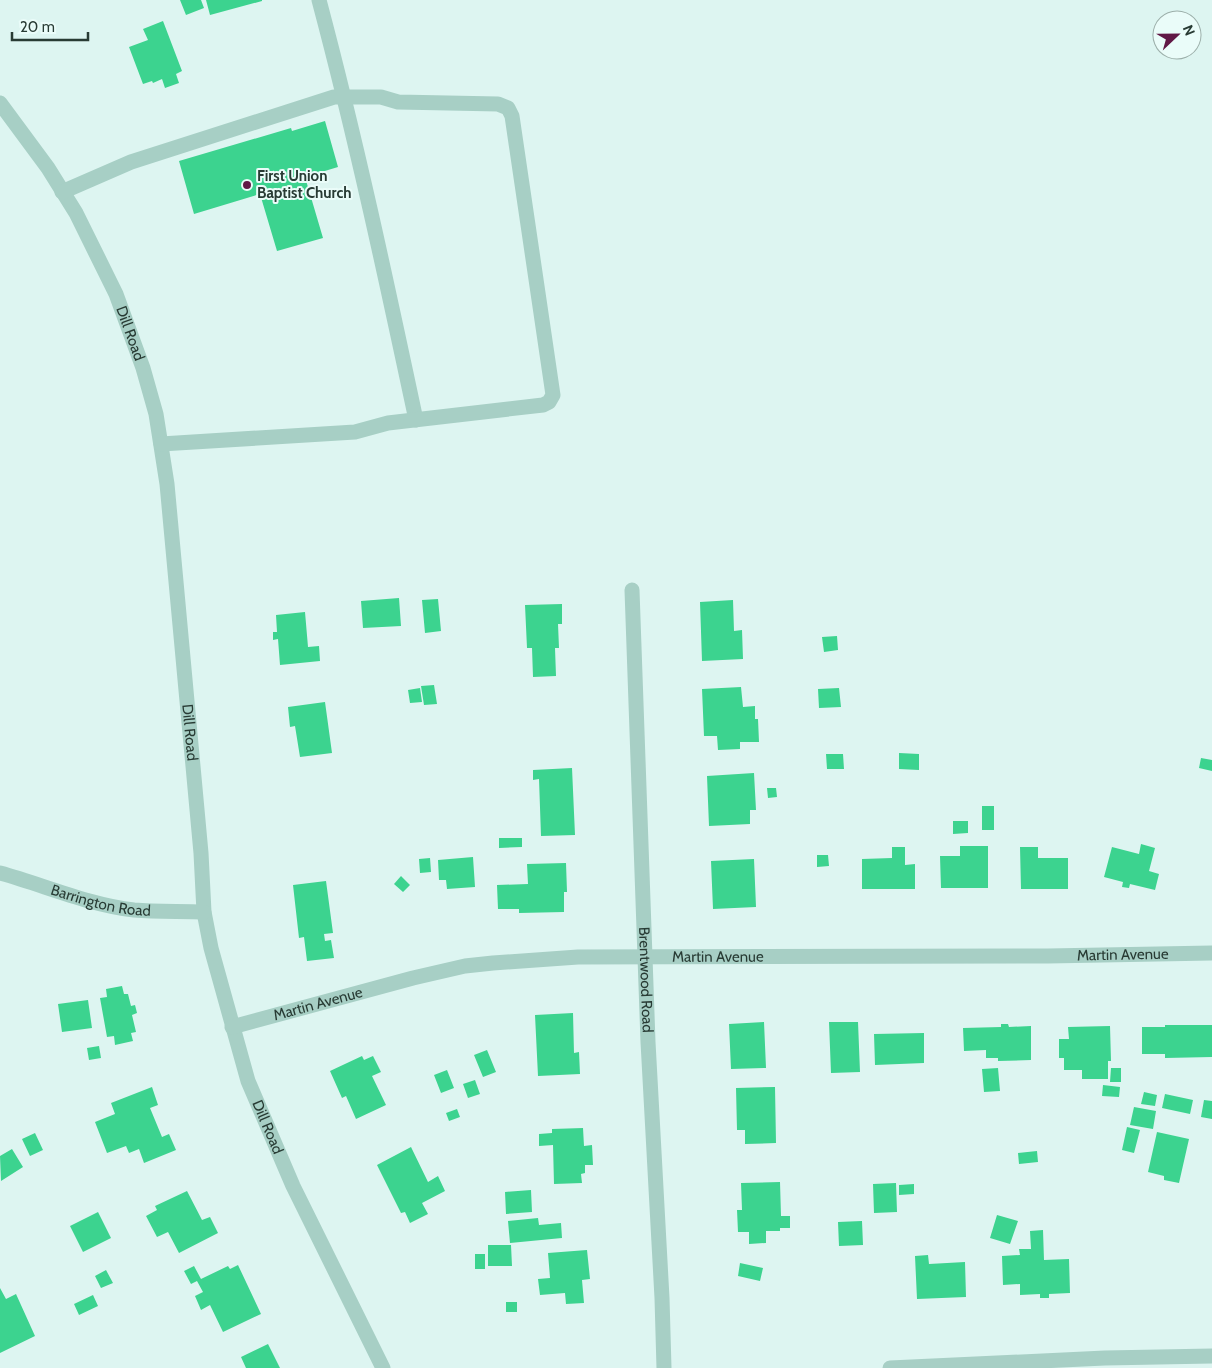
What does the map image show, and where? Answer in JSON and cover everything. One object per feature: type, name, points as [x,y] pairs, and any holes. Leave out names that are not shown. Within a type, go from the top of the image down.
[{"type":"street","points":[[319,0],[345,97],[377,234],[416,420]]},
{"type":"street","points":[[62,192],[131,162],[334,97],[381,96],[398,102],[498,104],[508,108],[512,116],[553,395],[549,402],[543,405],[388,423],[355,432],[161,444]]},
{"type":"street","name":"Dill Road","points":[[0,103],[48,168],[76,213],[116,294],[143,368],[156,414],[168,484],[201,853],[204,912],[211,948],[248,1081],[292,1186],[383,1368]]},
{"type":"street","name":"Brentwood Road","points":[[632,590],[648,1052],[662,1298],[664,1368]]},
{"type":"street","name":"Barrington Road","points":[[0,873],[35,882],[86,899],[133,910],[204,912]]},
{"type":"street","name":"Martin Avenue","points":[[232,1027],[413,978],[465,966],[578,957],[1048,956],[1212,953]]},
{"type":"street","points":[[890,1368],[1105,1358],[1212,1356]]},
{"type":"building","points":[[180,0],[201,0],[204,8],[186,15]]},
{"type":"building","points":[[206,0],[262,0],[262,1],[210,15]]},
{"type":"building","points":[[163,21],[182,71],[176,74],[179,83],[165,88],[162,79],[153,83],[152,81],[143,84],[129,47],[148,40],[143,29]]},
{"type":"building","name":"First Union Baptist Church","points":[[325,121],[338,167],[305,177],[323,238],[277,251],[260,194],[194,214],[179,161],[291,128],[292,131]]},
{"type":"building","points":[[399,598],[401,626],[363,628],[361,601]]},
{"type":"building","points":[[438,599],[441,631],[425,633],[422,600]]},
{"type":"building","points":[[733,600],[734,631],[742,630],[743,659],[702,661],[700,602]]},
{"type":"building","points":[[562,604],[562,624],[558,624],[559,648],[555,648],[556,676],[533,677],[532,648],[527,648],[525,605]]},
{"type":"building","points":[[305,612],[308,647],[319,646],[320,661],[280,665],[278,639],[273,640],[273,632],[277,632],[276,615]]},
{"type":"building","points":[[837,636],[838,650],[824,652],[822,637]]},
{"type":"building","points":[[434,685],[437,704],[424,705],[421,686]]},
{"type":"building","points":[[741,687],[743,707],[755,706],[755,719],[758,719],[759,742],[740,742],[740,749],[718,750],[717,736],[704,736],[702,689]]},
{"type":"building","points":[[420,688],[422,702],[410,703],[408,690]]},
{"type":"building","points":[[839,688],[841,707],[819,708],[818,689]]},
{"type":"building","points":[[325,702],[332,753],[300,757],[295,726],[290,727],[288,707]]},
{"type":"building","points":[[899,753],[919,754],[919,770],[899,769]]},
{"type":"building","points":[[826,754],[843,754],[844,769],[827,769]]},
{"type":"building","points":[[1201,758],[1212,760],[1212,771],[1199,768]]},
{"type":"building","points":[[572,768],[575,835],[541,836],[539,779],[533,780],[533,770]]},
{"type":"building","points":[[754,773],[756,810],[750,810],[750,824],[709,826],[707,776]]},
{"type":"building","points":[[767,788],[776,788],[777,797],[768,798]]},
{"type":"building","points":[[982,806],[994,806],[994,830],[982,830]]},
{"type":"building","points":[[953,821],[968,821],[968,833],[953,834]]},
{"type":"building","points":[[499,838],[522,838],[522,847],[499,848]]},
{"type":"building","points":[[1141,844],[1155,848],[1149,871],[1159,874],[1155,890],[1130,884],[1129,888],[1122,887],[1123,882],[1104,877],[1112,847],[1139,854]]},
{"type":"building","points":[[960,846],[988,846],[988,888],[941,888],[940,856],[960,856]]},
{"type":"building","points":[[892,847],[905,847],[905,865],[915,864],[915,889],[862,889],[862,859],[892,858]]},
{"type":"building","points":[[1020,847],[1038,847],[1038,858],[1068,858],[1068,889],[1021,889]]},
{"type":"building","points":[[817,855],[828,855],[829,866],[817,867]]},
{"type":"building","points":[[473,857],[475,887],[447,889],[446,880],[439,880],[438,860]]},
{"type":"building","points":[[430,858],[431,872],[420,873],[419,859]]},
{"type":"building","points":[[754,859],[756,907],[713,909],[711,861]]},
{"type":"building","points":[[566,863],[567,892],[564,892],[564,912],[519,913],[519,909],[498,909],[497,885],[528,884],[527,864]]},
{"type":"building","points":[[401,876],[410,885],[403,892],[394,884]]},
{"type":"building","points":[[326,881],[333,933],[324,934],[325,941],[331,940],[334,958],[307,961],[304,937],[299,938],[293,885]]},
{"type":"building","points":[[122,986],[124,994],[128,994],[131,1006],[135,1005],[137,1013],[132,1015],[136,1032],[131,1033],[133,1041],[115,1045],[114,1036],[107,1037],[100,998],[107,997],[106,989]]},
{"type":"building","points":[[88,1000],[92,1028],[62,1032],[58,1004]]},
{"type":"building","points":[[573,1013],[574,1053],[579,1052],[580,1074],[538,1076],[535,1015]]},
{"type":"building","points":[[764,1022],[766,1068],[731,1069],[729,1024]]},
{"type":"building","points":[[829,1022],[858,1022],[860,1072],[831,1073]]},
{"type":"building","points":[[1001,1024],[1008,1024],[1009,1027],[1031,1026],[1031,1060],[998,1061],[998,1058],[986,1058],[986,1050],[964,1051],[963,1028],[1001,1027]]},
{"type":"building","points":[[1165,1025],[1212,1025],[1212,1057],[1165,1058],[1165,1054],[1142,1054],[1142,1027],[1165,1027]]},
{"type":"building","points":[[1110,1026],[1111,1061],[1108,1061],[1108,1079],[1082,1079],[1082,1070],[1064,1070],[1064,1058],[1059,1058],[1059,1039],[1069,1039],[1068,1027]]},
{"type":"building","points":[[924,1033],[924,1063],[875,1065],[874,1034]]},
{"type":"building","points":[[99,1046],[101,1058],[89,1060],[87,1048]]},
{"type":"building","points":[[487,1050],[496,1072],[483,1077],[474,1055]]},
{"type":"building","points":[[362,1056],[364,1060],[373,1056],[381,1072],[372,1076],[386,1105],[356,1119],[346,1096],[342,1098],[330,1071]]},
{"type":"building","points":[[998,1068],[1000,1091],[984,1092],[982,1069]]},
{"type":"building","points":[[1111,1068],[1121,1068],[1121,1082],[1110,1082]]},
{"type":"building","points":[[447,1070],[454,1088],[441,1093],[434,1075]]},
{"type":"building","points":[[475,1080],[480,1094],[468,1098],[463,1084]]},
{"type":"building","points":[[1103,1085],[1120,1087],[1119,1097],[1102,1096]]},
{"type":"building","points":[[152,1087],[158,1105],[150,1108],[162,1137],[169,1134],[176,1150],[144,1163],[139,1149],[129,1153],[126,1146],[107,1153],[95,1122],[115,1114],[111,1103]]},
{"type":"building","points":[[775,1087],[776,1143],[745,1144],[745,1130],[737,1130],[736,1088]]},
{"type":"building","points":[[1144,1092],[1157,1095],[1155,1106],[1141,1104]]},
{"type":"building","points":[[1165,1094],[1193,1100],[1190,1114],[1162,1108]]},
{"type":"building","points":[[1204,1100],[1212,1101],[1212,1119],[1201,1117]]},
{"type":"building","points":[[1134,1107],[1156,1111],[1153,1129],[1130,1125]]},
{"type":"building","points":[[457,1109],[460,1117],[449,1121],[446,1113]]},
{"type":"building","points":[[1127,1127],[1140,1130],[1134,1153],[1122,1150]]},
{"type":"building","points":[[583,1128],[584,1146],[592,1145],[593,1165],[585,1165],[585,1173],[581,1174],[582,1183],[554,1184],[553,1145],[539,1146],[539,1134],[552,1133],[552,1129]]},
{"type":"building","points":[[1157,1132],[1189,1139],[1179,1183],[1164,1180],[1164,1176],[1148,1172]]},
{"type":"building","points":[[35,1133],[43,1150],[30,1156],[22,1139]]},
{"type":"building","points":[[411,1147],[428,1182],[438,1176],[445,1191],[422,1203],[428,1214],[410,1223],[405,1212],[401,1213],[377,1165]]},
{"type":"building","points":[[12,1149],[23,1167],[1,1181],[0,1156]]},
{"type":"building","points":[[1037,1151],[1038,1162],[1019,1164],[1018,1153]]},
{"type":"building","points":[[780,1182],[781,1216],[790,1216],[790,1228],[780,1228],[780,1231],[766,1231],[766,1243],[749,1244],[749,1232],[738,1232],[737,1210],[742,1210],[741,1183]]},
{"type":"building","points":[[896,1183],[897,1212],[874,1213],[873,1184]]},
{"type":"building","points":[[914,1184],[914,1194],[899,1195],[899,1185]]},
{"type":"building","points":[[531,1190],[532,1212],[506,1214],[505,1192]]},
{"type":"building","points":[[187,1191],[202,1220],[210,1217],[218,1233],[179,1253],[168,1232],[157,1237],[146,1216],[157,1210],[155,1206]]},
{"type":"building","points":[[98,1212],[111,1238],[83,1252],[70,1226]]},
{"type":"building","points":[[997,1215],[1018,1221],[1010,1244],[990,1238]]},
{"type":"building","points":[[538,1218],[539,1225],[561,1223],[562,1238],[510,1243],[508,1221]]},
{"type":"building","points":[[862,1221],[863,1245],[839,1246],[838,1222]]},
{"type":"building","points":[[1043,1230],[1044,1260],[1069,1259],[1070,1293],[1049,1294],[1049,1298],[1040,1298],[1040,1294],[1020,1295],[1020,1284],[1003,1285],[1002,1256],[1020,1255],[1019,1249],[1031,1249],[1030,1231]]},
{"type":"building","points":[[488,1245],[511,1245],[512,1266],[488,1266]]},
{"type":"building","points":[[587,1250],[590,1279],[582,1280],[584,1303],[566,1304],[565,1293],[540,1295],[538,1279],[550,1278],[548,1253]]},
{"type":"building","points":[[475,1254],[485,1254],[485,1269],[475,1269]]},
{"type":"building","points":[[928,1255],[929,1264],[965,1262],[966,1297],[917,1299],[915,1256]]},
{"type":"building","points":[[740,1263],[763,1268],[760,1281],[738,1276]]},
{"type":"building","points":[[238,1265],[261,1314],[223,1332],[210,1305],[201,1310],[195,1296],[203,1292],[197,1281],[191,1284],[184,1271],[194,1266],[201,1279],[228,1266],[230,1269]]},
{"type":"building","points":[[106,1270],[113,1283],[101,1288],[95,1276]]},
{"type":"building","points":[[0,1288],[6,1299],[16,1294],[35,1336],[0,1353]]},
{"type":"building","points":[[93,1295],[98,1306],[79,1315],[74,1304]]},
{"type":"building","points":[[506,1302],[517,1302],[517,1312],[506,1312]]},
{"type":"building","points":[[268,1344],[280,1368],[246,1368],[241,1357]]},
{"type":"place","name":"First Union Baptist Church","points":[[247,185]]}]
